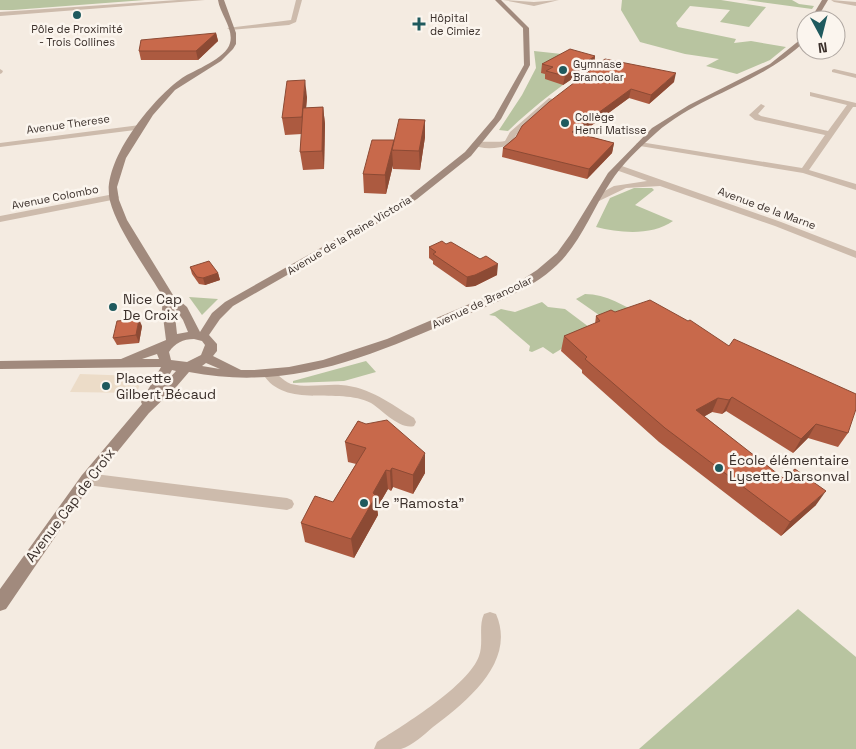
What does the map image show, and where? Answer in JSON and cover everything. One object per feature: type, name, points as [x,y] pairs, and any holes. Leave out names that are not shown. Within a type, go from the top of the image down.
[{"type":"street","points":[[0,14],[202,0]]},
{"type":"street","points":[[0,365],[168,364],[186,367],[197,364],[206,358],[212,347],[210,341],[199,335],[180,307],[169,296],[122,220],[115,206],[113,188],[128,147],[140,127],[176,86],[230,50],[233,40],[222,0]]},
{"type":"street","points":[[230,28],[289,23],[294,21],[300,0]]},
{"type":"street","name":"Avenue de la Reine Victoria","points":[[199,335],[229,304],[389,213],[450,169],[476,144],[497,119],[527,65],[526,28],[498,0]]},
{"type":"street","points":[[506,0],[534,4],[556,0]]},
{"type":"street","points":[[834,0],[856,4]]},
{"type":"street","points":[[3,21],[8,14]]},
{"type":"street","name":"Avenue de Brancolar","points":[[186,367],[222,375],[269,374],[302,368],[391,343],[514,289],[542,271],[568,247],[607,181],[640,144],[677,114],[771,65],[796,45]]},
{"type":"street","points":[[834,71],[856,76]]},
{"type":"street","points":[[476,144],[494,146],[508,143],[513,134],[561,94]]},
{"type":"street","points":[[804,171],[854,104],[813,94]]},
{"type":"street","points":[[761,106],[753,115],[758,118],[830,134]]},
{"type":"street","name":"Avenue Therese","points":[[0,145],[140,127]]},
{"type":"street","points":[[640,144],[804,171],[856,187]]},
{"type":"street","name":"Avenue de la Marne","points":[[619,168],[778,224],[856,255]]},
{"type":"street","name":"Avenue de la Marne","points":[[596,200],[608,191],[624,185],[669,185]]},
{"type":"street","name":"Avenue Colombo","points":[[0,219],[114,197]]},
{"type":"street","points":[[168,364],[162,355],[169,344],[169,296]]},
{"type":"street","points":[[116,364],[169,344],[183,336],[199,335]]},
{"type":"street","name":"Avenue de Brancolar","points":[[206,358],[230,370],[246,374]]},
{"type":"street","name":"Avenue Cap de Croix","points":[[144,410],[168,364]]},
{"type":"street","name":"Avenue Cap de Croix","points":[[0,603],[6,584],[87,479],[144,410],[173,383],[186,367]]},
{"type":"street","points":[[269,374],[276,384],[285,389],[336,388],[374,398],[409,422]]},
{"type":"street","points":[[87,479],[287,504]]},
{"type":"street","points":[[384,749],[406,736],[466,688],[483,668],[492,641],[490,620]]},
{"type":"green space","points":[[0,0],[145,0],[0,10]]},
{"type":"green space","points":[[622,0],[721,0],[766,7],[749,27],[720,22],[730,10],[690,6],[676,23],[678,27],[736,39],[734,43],[751,41],[786,47],[770,60],[737,74],[706,66],[719,59],[685,54],[640,42],[621,10]]},
{"type":"green space","points":[[746,0],[792,0],[799,4],[814,6],[812,9]]},
{"type":"green space","points":[[534,51],[571,55],[599,61],[551,94],[508,131],[499,130],[522,95],[536,68]]},
{"type":"green space","points":[[634,188],[652,188],[654,190],[635,205],[673,221],[655,229],[636,232],[615,231],[596,227],[610,198]]},
{"type":"green space","points":[[585,294],[608,298],[643,316],[609,322],[576,299]]},
{"type":"green space","points":[[189,297],[218,299],[202,315]]},
{"type":"green space","points":[[542,302],[548,307],[565,309],[593,330],[553,354],[543,347],[532,352],[529,351],[530,346],[495,316],[489,315],[501,309],[515,312]]},
{"type":"green space","points":[[366,361],[376,372],[344,381],[293,383],[293,381]]},
{"type":"green space","points":[[798,609],[856,657],[856,749],[639,749]]},
{"type":"shaded area","name":"Placette Gilbert Bécaud","points":[[80,374],[136,376],[141,380],[137,393],[70,392]]},
{"type":"building","points":[[216,33],[196,51],[139,51],[141,40]]},
{"type":"building","points":[[570,49],[595,56],[565,76],[546,71],[553,67],[542,64]]},
{"type":"building","name":"Collège Henri Matisse","points":[[605,59],[676,73],[651,95],[631,89],[572,132],[614,143],[589,169],[503,148],[516,137],[522,126],[549,102]]},
{"type":"building","points":[[305,80],[302,117],[282,118],[287,81]]},
{"type":"building","points":[[323,107],[322,151],[300,152],[303,108]]},
{"type":"building","points":[[399,119],[425,120],[419,151],[392,150]]},
{"type":"building","points":[[372,140],[394,140],[385,175],[363,174]]},
{"type":"building","points":[[442,241],[446,244],[451,242],[480,259],[486,256],[498,264],[467,277],[433,254],[436,252],[429,247]]},
{"type":"building","points":[[209,261],[218,273],[203,278],[197,277],[190,267]]},
{"type":"building","points":[[650,300],[688,321],[690,320],[729,346],[734,339],[856,394],[856,409],[848,433],[816,424],[801,439],[732,397],[729,400],[718,398],[696,410],[783,478],[795,469],[826,491],[790,522],[665,428],[585,359],[587,357],[564,336],[600,321],[596,316],[611,310],[615,312]]},
{"type":"building","points":[[139,319],[136,335],[113,338],[117,321]]},
{"type":"building","points":[[387,420],[425,453],[413,475],[392,468],[390,471],[386,470],[373,493],[376,496],[351,539],[301,523],[315,496],[333,502],[366,448],[345,442],[358,421],[366,424]]},
{"type":"place","name":"Pôle de Proximité - Trois Collines","points":[[77,15]]},
{"type":"place","name":"Hôpital de Cimiez","points":[[419,24]]},
{"type":"place","name":"Gymnase Brancolar","points":[[563,70]]},
{"type":"place","name":"Collège Henri Matisse","points":[[565,123]]},
{"type":"place","name":"Nice Cap De Croix","points":[[113,307]]},
{"type":"place","name":"Placette Gilbert Bécaud","points":[[106,386]]},
{"type":"place","name":"École élémentaire Lysette Darsonval","points":[[719,468]]},
{"type":"place","name":"Le \"Ramosta\"","points":[[364,503]]}]
